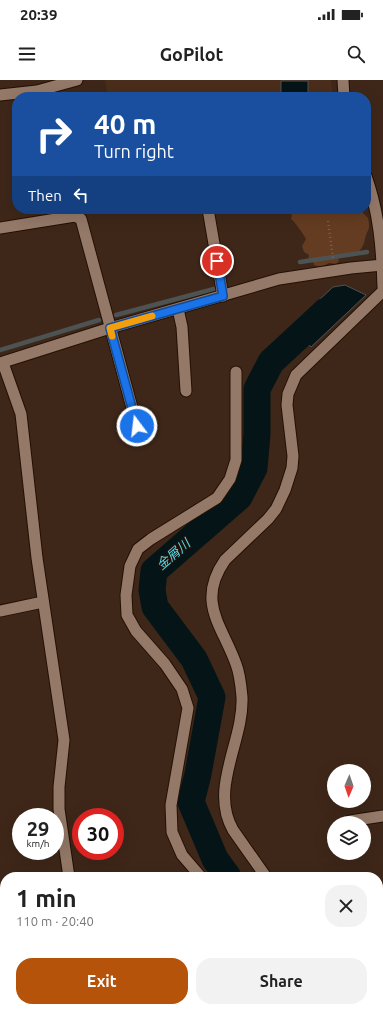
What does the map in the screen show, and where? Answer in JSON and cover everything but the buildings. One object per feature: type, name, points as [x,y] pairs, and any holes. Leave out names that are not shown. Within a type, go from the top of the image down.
[{"type":"street","points":[[28,92],[37,91],[77,80]]},
{"type":"street","points":[[343,80],[344,92]]},
{"type":"street","points":[[0,95],[12,94]]},
{"type":"street","points":[[371,190],[379,228],[383,266],[383,287]]},
{"type":"street","points":[[209,214],[223,296]]},
{"type":"street","points":[[0,228],[75,216],[81,219],[137,426]]},
{"type":"street","points":[[68,872],[59,809],[59,787],[64,740],[37,558],[21,414],[1,363],[110,328],[279,279],[351,268],[383,266]]},
{"type":"street","points":[[262,872],[233,830],[226,812],[224,794],[240,721],[242,699],[239,674],[236,664],[214,616],[212,594],[213,587],[220,568],[225,560],[268,519],[276,509],[285,490],[292,468],[293,456],[287,405],[288,394],[296,375],[383,291]]},
{"type":"street","points":[[178,309],[182,327],[186,391]]},
{"type":"street","points":[[197,872],[182,854],[172,832],[171,805],[188,708],[182,689],[165,664],[136,631],[127,615],[126,595],[130,566],[138,550],[151,539],[217,498],[230,479],[236,460],[236,372]]},
{"type":"street","points":[[0,611],[44,602]]},
{"type":"street","points":[[371,818],[383,816]]},
{"type":"path","points":[[328,220],[334,261]]},
{"type":"shaded area","points":[[105,80],[331,80],[332,92],[107,92]]},
{"type":"shaded area","points":[[281,81],[308,81],[308,92],[281,92]]},
{"type":"shaded area","points":[[292,214],[364,214],[368,218],[369,225],[363,246],[358,252],[349,255],[345,254],[342,256],[337,256],[339,261],[336,264],[329,263],[321,267],[314,265],[313,261],[308,260],[309,255],[304,252],[302,246],[306,239],[291,219]]},
{"type":"shaded area","points":[[345,285],[366,295],[311,347],[291,326],[333,287]]},
{"type":"waterway","points":[[300,262],[367,252]]},
{"type":"waterway","points":[[116,315],[214,289]]},
{"type":"waterway","name":"金屑川","points":[[224,872],[215,859],[191,802],[198,774],[212,697],[194,659],[155,607],[152,590],[154,571],[239,497],[254,468],[257,434],[257,389],[271,362],[326,311]]},
{"type":"waterway","points":[[0,350],[99,320]]},
{"type":"slow traffic","points":[[112,336],[110,328],[152,316]]},
{"type":"route","points":[[137,426],[110,328],[223,296],[217,261]]}]
